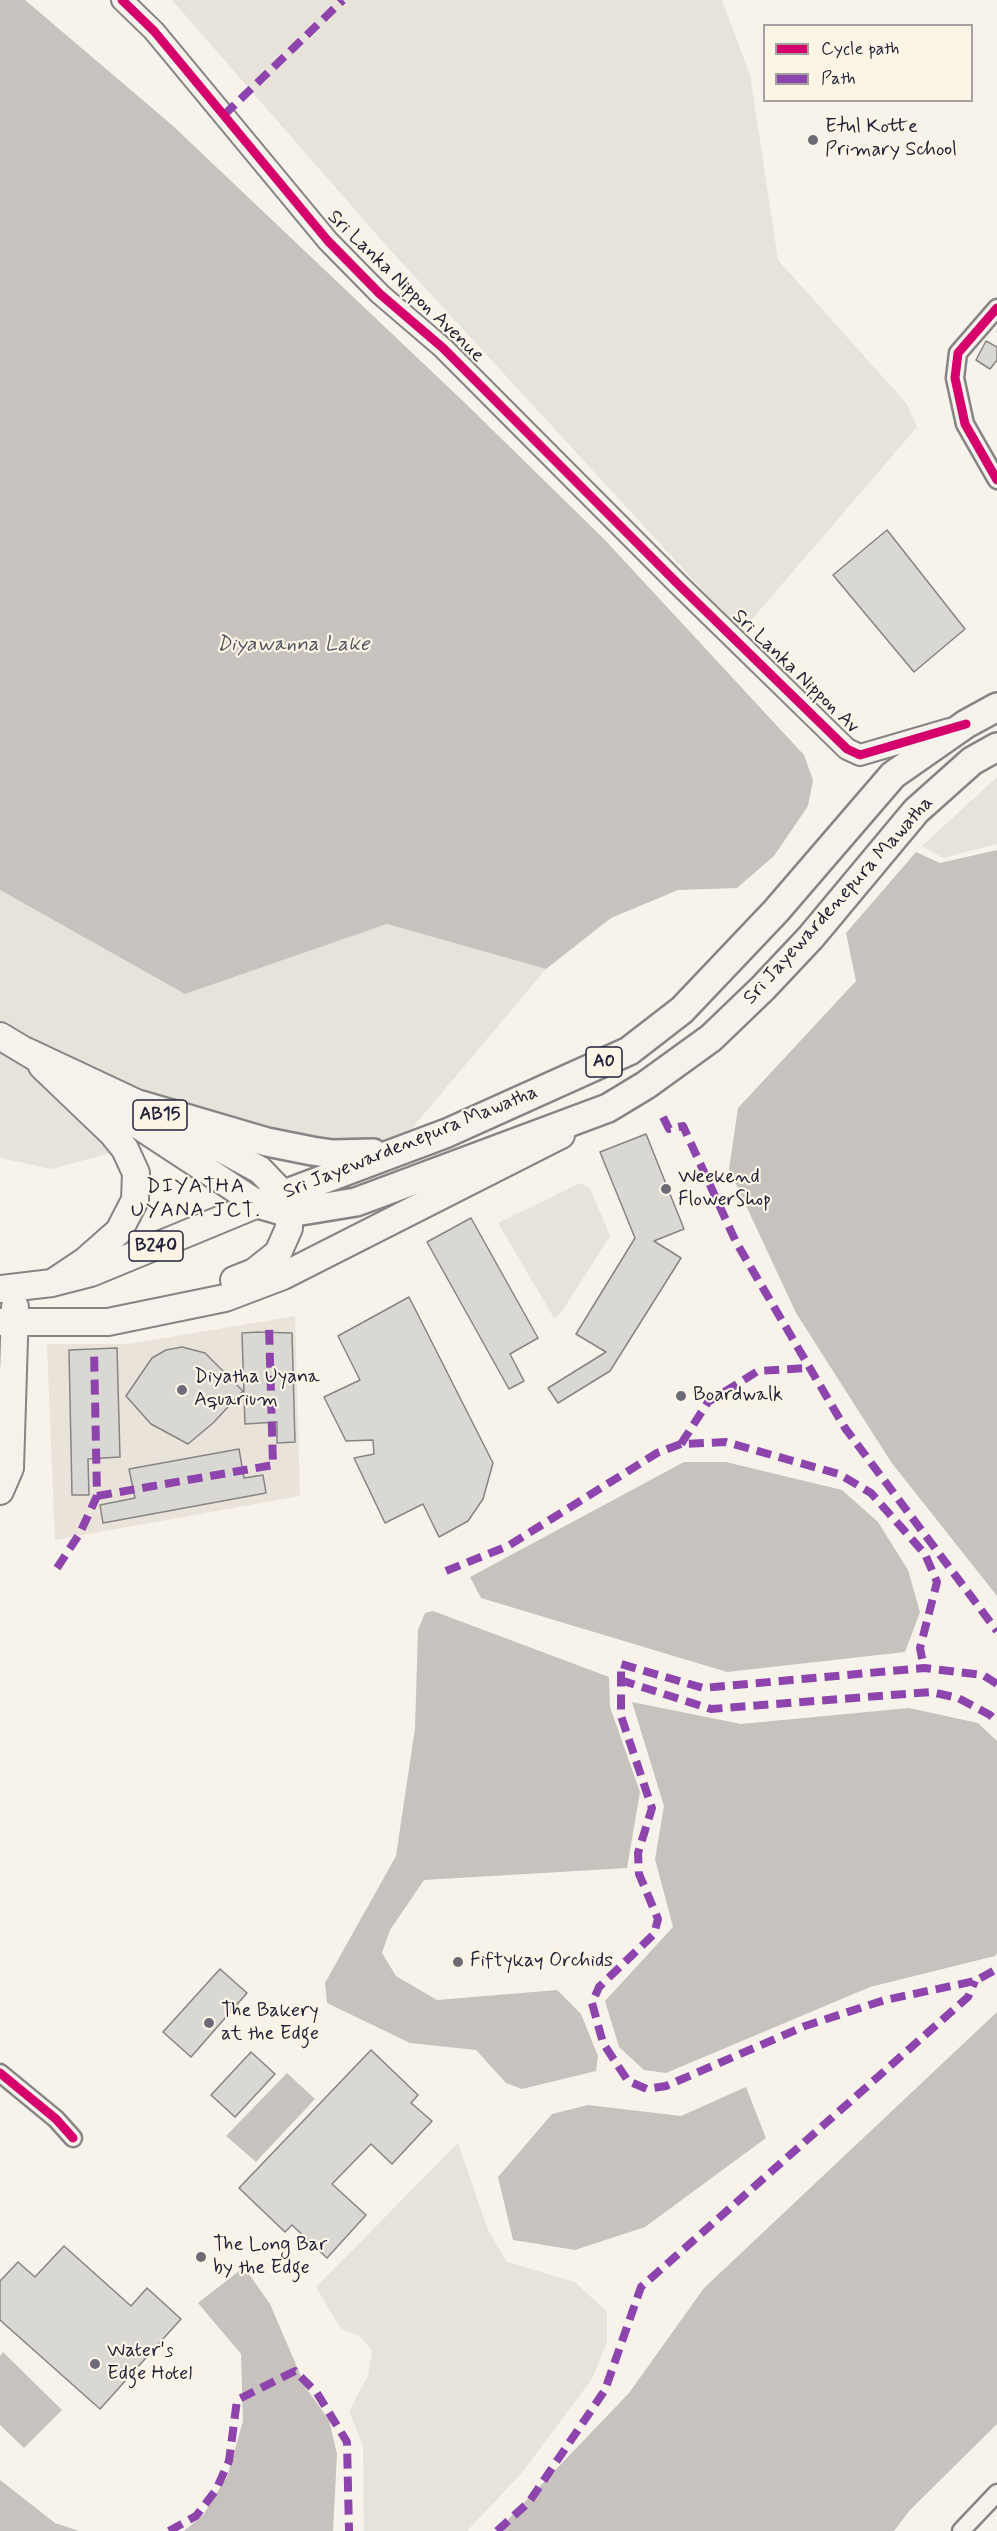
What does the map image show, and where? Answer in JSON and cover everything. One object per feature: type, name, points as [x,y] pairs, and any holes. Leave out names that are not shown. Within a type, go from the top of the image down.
[{"type":"highway","name":"Sri Jayewardenepura Mawatha","points":[[286,1204],[392,1152],[447,1133],[629,1051],[682,1010],[776,911],[893,775],[966,724],[997,707]]},
{"type":"highway","name":"Sri Jayewardenepura Mawatha","points":[[258,1204],[356,1202],[608,1108],[646,1085],[711,1038],[763,988],[810,937],[916,811],[972,761],[997,747]]},
{"type":"highway","points":[[141,1105],[267,1142],[312,1151],[333,1154],[392,1152]]},
{"type":"main road","name":"AB15","points":[[0,1036],[258,1204]]},
{"type":"main road","points":[[26,1051],[112,1133],[125,1149],[136,1173],[135,1200],[119,1231],[85,1261],[52,1283]]},
{"type":"main road","name":"AB15","points":[[26,1051],[141,1105],[260,1170],[286,1204]]},
{"type":"main road","points":[[7,1323],[108,1322],[225,1298],[283,1276],[541,1146],[608,1108]]},
{"type":"main road","name":"B240","points":[[8,1288],[52,1283],[91,1273],[258,1204]]},
{"type":"main road","points":[[149,1314],[254,1272],[278,1253],[289,1228],[286,1204]]},
{"type":"main road","points":[[0,1491],[10,1468],[8,1288]]},
{"type":"street","name":"Sri Lanka Nippon Avenue","points":[[122,0],[154,31],[328,241],[380,294],[443,348],[679,585]]},
{"type":"street","points":[[997,308],[958,353],[955,378],[965,424],[997,480]]},
{"type":"street","name":"Sri Lanka Nippon Av","points":[[679,585],[847,749],[860,755],[966,724]]},
{"type":"street","points":[[0,2073],[56,2119],[73,2138]]},
{"type":"street","points":[[961,2531],[997,2493]]},
{"type":"shaded area","points":[[172,0],[722,0],[750,75],[778,260],[907,404],[917,427],[741,632],[383,242]]},
{"type":"shaded area","points":[[997,777],[997,844],[943,858],[922,846]]},
{"type":"shaded area","points":[[0,890],[185,994],[387,924],[546,969],[392,1152],[333,1154],[141,1105],[125,1149],[52,1169],[0,1158]]},
{"type":"shaded area","points":[[580,1183],[590,1188],[610,1236],[561,1313],[554,1318],[498,1223]]},
{"type":"shaded area","points":[[295,1316],[300,1496],[55,1540],[47,1344],[128,1344]]},
{"type":"shaded area","points":[[458,2143],[488,2230],[507,2262],[575,2282],[607,2312],[607,2342],[592,2379],[521,2474],[467,2531],[364,2531],[363,2446],[349,2411],[368,2376],[372,2351],[360,2336],[341,2329],[316,2287]]},
{"type":"water","name":"Diyawanna Lake","points":[[0,0],[25,0],[172,125],[465,403],[605,540],[804,755],[813,780],[808,806],[774,856],[737,888],[678,890],[611,918],[546,969],[387,924],[185,994],[0,890]]},
{"type":"water","points":[[997,850],[997,1596],[891,1462],[796,1313],[729,1169],[738,1108],[856,981],[846,933],[916,852],[940,863]]},
{"type":"water","points":[[684,1462],[726,1462],[842,1490],[878,1522],[908,1570],[920,1612],[905,1652],[727,1672],[481,1598],[470,1577]]},
{"type":"water","points":[[433,1611],[609,1677],[610,1707],[640,1792],[627,1868],[424,1880],[390,1930],[382,1953],[396,1976],[437,2000],[557,1990],[581,2014],[598,2056],[596,2071],[522,2089],[506,2083],[476,2050],[410,2043],[327,2003],[325,1983],[396,1856],[415,1728],[418,1630],[425,1613]]},
{"type":"water","points":[[632,1702],[741,1724],[909,1708],[978,1723],[997,1741],[997,1953],[995,1956],[870,1987],[666,2073],[644,2070],[619,2047],[605,2001],[673,1927],[655,1859],[664,1806]]},
{"type":"water","points":[[997,2012],[997,2424],[910,2510],[894,2531],[497,2531],[629,2393],[704,2288]]},
{"type":"water","points":[[287,2073],[315,2099],[256,2162],[226,2136]]},
{"type":"water","points":[[746,2087],[766,2138],[645,2227],[575,2250],[513,2240],[498,2177],[552,2114],[588,2105],[681,2116]]},
{"type":"water","points":[[244,2267],[270,2304],[306,2388],[329,2420],[337,2454],[333,2531],[184,2531],[203,2515],[227,2477],[243,2421],[241,2354],[198,2303]]},
{"type":"water","points":[[3,2352],[62,2410],[24,2448],[0,2425],[0,2356]]},
{"type":"water","points":[[0,2480],[55,2523],[79,2531],[0,2531]]},
{"type":"building","points":[[986,341],[997,347],[997,360],[990,369],[976,360]]},
{"type":"building","points":[[887,530],[965,629],[914,672],[833,575]]},
{"type":"building","points":[[646,1134],[684,1229],[654,1241],[681,1258],[610,1371],[558,1403],[548,1388],[606,1352],[576,1334],[635,1238],[600,1152]]},
{"type":"building","points":[[471,1218],[538,1338],[510,1354],[524,1381],[509,1389],[427,1242]]},
{"type":"building","points":[[409,1297],[493,1463],[483,1499],[468,1521],[439,1537],[423,1504],[385,1523],[354,1458],[374,1454],[373,1440],[346,1441],[324,1397],[360,1380],[338,1336]]},
{"type":"building","points":[[242,1333],[292,1333],[295,1442],[277,1443],[277,1422],[245,1424]]},
{"type":"building","name":"Diyatha Uyana Aquarium","points":[[182,1347],[205,1353],[243,1391],[213,1423],[188,1444],[151,1424],[126,1396],[152,1358],[166,1350]]},
{"type":"building","points":[[117,1348],[120,1457],[88,1459],[89,1495],[72,1495],[69,1350]]},
{"type":"building","points":[[239,1449],[244,1478],[263,1475],[266,1493],[103,1523],[100,1505],[135,1498],[129,1469]]},
{"type":"building","points":[[220,1969],[247,1993],[191,2057],[163,2032]]},
{"type":"building","points":[[371,2050],[418,2095],[411,2103],[432,2121],[392,2164],[371,2144],[332,2184],[366,2215],[327,2258],[292,2225],[285,2232],[239,2188]]},
{"type":"building","points":[[251,2052],[275,2074],[235,2117],[211,2095]]},
{"type":"building","name":"Water's Edge Hotel","points":[[64,2246],[131,2306],[147,2288],[181,2319],[100,2409],[0,2320],[0,2281],[18,2262],[35,2277]]},
{"type":"marked path","points":[[224,115],[343,0]]},
{"type":"marked path","points":[[663,1117],[669,1129],[683,1126],[736,1242],[845,1428],[997,1631]]},
{"type":"marked path","points":[[97,1496],[273,1465],[269,1326]]},
{"type":"marked path","points":[[57,1568],[80,1533],[97,1496],[94,1349]]},
{"type":"marked path","points":[[681,1444],[708,1402],[758,1371],[808,1368]]},
{"type":"marked path","points":[[446,1571],[508,1546],[657,1453],[681,1444],[726,1442],[839,1474],[871,1493],[925,1554],[937,1582],[920,1648],[924,1668]]},
{"type":"marked path","points":[[997,1684],[983,1675],[924,1668],[703,1688],[621,1664],[621,1716],[652,1808],[638,1853],[639,1874],[658,1919],[654,1934],[599,1987],[592,2003],[603,2043],[628,2081],[647,2089],[666,2086],[805,2026],[885,2000],[975,1981],[997,1969]]},
{"type":"marked path","points":[[620,1680],[711,1709],[931,1692],[958,1698],[990,1715],[997,1722]]},
{"type":"marked path","points":[[497,2531],[529,2502],[605,2390],[641,2287],[968,1997],[975,1981]]},
{"type":"marked path","points":[[169,2531],[196,2516],[216,2490],[229,2461],[237,2400],[295,2371],[317,2393],[347,2442],[349,2531]]},
{"type":"cycle path","points":[[122,0],[154,31],[328,241],[380,294],[443,348],[679,585],[847,749],[860,755],[966,724]]},
{"type":"cycle path","points":[[997,308],[958,353],[955,378],[965,424],[997,480]]},
{"type":"cycle path","points":[[0,2073],[56,2119],[73,2138]]},
{"type":"place","name":"Etul Kotte Primary School","points":[[813,140]]},
{"type":"place","name":"Weekend FlowerShop","points":[[666,1189]]},
{"type":"place","name":"Diyatha Uyana Aquarium","points":[[182,1390]]},
{"type":"place","name":"Boardwalk","points":[[681,1396]]},
{"type":"place","name":"Fiftykay Orchids","points":[[458,1962]]},
{"type":"place","name":"The Bakery at the Edge","points":[[209,2023]]},
{"type":"place","name":"The Long Bar by the Edge","points":[[201,2257]]},
{"type":"place","name":"Water's Edge Hotel","points":[[95,2364]]},
{"type":"district","name":"DIYATHA UYANA JCT.","points":[[196,1200]]}]
